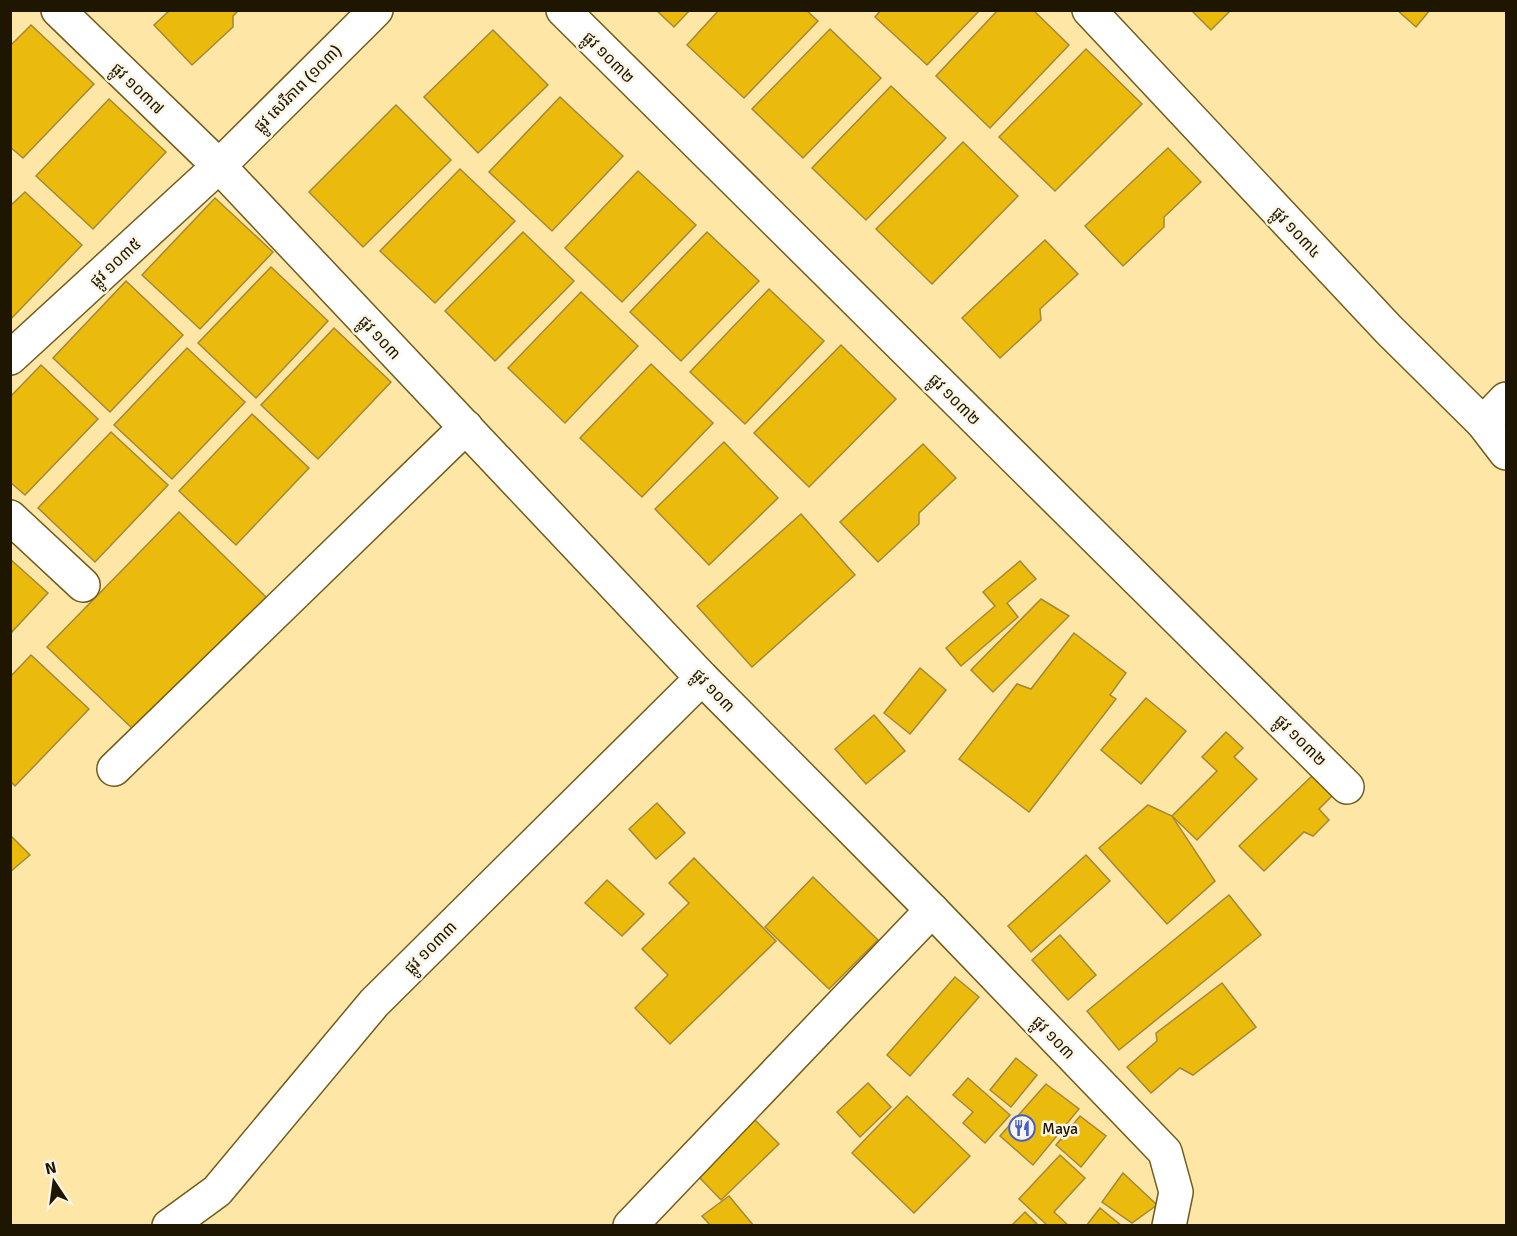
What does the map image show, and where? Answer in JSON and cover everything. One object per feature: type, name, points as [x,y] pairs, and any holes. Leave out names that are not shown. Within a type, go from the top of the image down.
[{"type":"street","name":"ផ្លូវ ១០៣៧","points":[[58,10],[219,166]]},
{"type":"street","name":"ផ្លូវ សេរីភាព (១០៣)","points":[[219,166],[376,10]]},
{"type":"street","name":"ផ្លូវ ១០៣២","points":[[562,10],[1347,787]]},
{"type":"street","name":"ផ្លូវ ១០៣៤","points":[[1089,10],[1381,321],[1483,423],[1506,453]]},
{"type":"street","name":"ផ្លូវ ១០៣៥","points":[[10,358],[219,166]]},
{"type":"street","name":"ផ្លូវ ១០៣","points":[[219,166],[702,678],[932,910],[1165,1152],[1176,1192],[1169,1226]]},
{"type":"street","points":[[1483,423],[1506,399]]},
{"type":"street","points":[[114,769],[466,427]]},
{"type":"street","points":[[10,517],[83,585]]},
{"type":"street","name":"ផ្លូវ ១០៣៣","points":[[169,1226],[217,1191],[374,1003],[702,678]]},
{"type":"street","points":[[630,1226],[932,910]]},
{"type":"building","points":[[170,10],[239,10],[233,16],[233,27],[192,65],[154,25]]},
{"type":"building","points":[[656,10],[690,10],[674,27]]},
{"type":"building","points":[[719,10],[806,10],[818,21],[744,98],[687,45]]},
{"type":"building","points":[[881,10],[980,10],[927,65],[875,17]]},
{"type":"building","points":[[998,10],[1033,10],[1069,45],[990,128],[936,76]]},
{"type":"building","points":[[1191,10],[1231,10],[1211,30]]},
{"type":"building","points":[[1397,10],[1430,10],[1416,27]]},
{"type":"building","points":[[31,25],[94,84],[23,158],[10,147],[10,46]]},
{"type":"building","points":[[830,29],[881,78],[803,158],[752,109]]},
{"type":"building","points":[[493,30],[548,85],[478,153],[424,97]]},
{"type":"building","points":[[1086,49],[1142,104],[1055,191],[999,137]]},
{"type":"building","points":[[891,86],[946,138],[866,220],[812,168]]},
{"type":"building","points":[[560,97],[623,156],[552,231],[489,172]]},
{"type":"building","points":[[109,99],[166,152],[93,229],[36,176]]},
{"type":"building","points":[[396,105],[451,160],[363,247],[309,192]]},
{"type":"building","points":[[963,142],[1018,196],[932,284],[876,229]]},
{"type":"building","points":[[1168,148],[1201,182],[1164,217],[1164,227],[1123,266],[1085,226]]},
{"type":"building","points":[[460,169],[515,221],[435,303],[380,251]]},
{"type":"building","points":[[638,171],[696,225],[622,302],[565,248]]},
{"type":"building","points":[[25,192],[82,245],[10,320],[10,206]]},
{"type":"building","points":[[215,198],[273,252],[200,329],[142,275]]},
{"type":"building","points":[[523,232],[574,281],[495,361],[445,311]]},
{"type":"building","points":[[707,232],[759,281],[681,361],[630,312]]},
{"type":"building","points":[[1045,240],[1078,274],[1040,309],[1041,320],[1000,358],[962,318]]},
{"type":"building","points":[[271,267],[328,321],[256,398],[198,343]]},
{"type":"building","points":[[126,281],[183,335],[110,412],[53,358]]},
{"type":"building","points":[[769,289],[824,341],[745,424],[690,372]]},
{"type":"building","points":[[581,292],[638,346],[565,423],[508,368]]},
{"type":"building","points":[[334,328],[391,382],[318,459],[261,405]]},
{"type":"building","points":[[841,345],[896,399],[809,487],[754,433]]},
{"type":"building","points":[[187,348],[245,402],[172,479],[114,425]]},
{"type":"building","points":[[651,364],[713,423],[642,497],[580,438]]},
{"type":"building","points":[[41,365],[98,419],[25,495],[10,482],[10,397]]},
{"type":"building","points":[[252,414],[309,468],[236,545],[179,491]]},
{"type":"building","points":[[111,432],[168,485],[95,562],[38,508]]},
{"type":"building","points":[[724,442],[778,498],[709,565],[655,509]]},
{"type":"building","points":[[923,444],[956,478],[919,513],[919,524],[878,562],[840,522]]},
{"type":"building","points":[[179,512],[267,598],[136,732],[47,647]]},
{"type":"building","points":[[801,514],[855,575],[752,667],[697,606]]},
{"type":"building","points":[[10,559],[48,593],[10,634]]},
{"type":"building","points":[[1020,561],[1036,579],[1007,603],[1018,617],[961,666],[946,648],[995,606],[983,592]]},
{"type":"building","points":[[1041,599],[1069,616],[993,692],[971,670]]},
{"type":"building","points":[[1074,633],[1126,673],[1110,695],[1116,699],[1029,812],[959,759],[1017,684],[1031,689]]},
{"type":"building","points":[[31,655],[89,709],[15,786],[10,781],[10,677]]},
{"type":"building","points":[[920,668],[946,690],[910,734],[884,713]]},
{"type":"building","points":[[1146,698],[1186,731],[1141,784],[1101,750]]},
{"type":"building","points":[[874,715],[905,751],[866,784],[835,749]]},
{"type":"building","points":[[1226,732],[1243,748],[1234,757],[1257,779],[1197,840],[1172,816],[1217,771],[1202,757]]},
{"type":"building","points":[[1314,774],[1334,794],[1319,809],[1329,820],[1313,836],[1304,832],[1264,871],[1239,846]]},
{"type":"building","points":[[657,803],[685,833],[656,859],[629,829]]},
{"type":"building","points":[[1148,805],[1172,816],[1215,881],[1167,924],[1099,848]]},
{"type":"building","points":[[10,835],[30,855],[10,872]]},
{"type":"building","points":[[1086,855],[1110,881],[1031,952],[1008,926]]},
{"type":"building","points":[[694,858],[776,941],[670,1044],[635,1008],[668,975],[642,949],[689,903],[669,883]]},
{"type":"building","points":[[813,877],[878,940],[829,989],[765,927]]},
{"type":"building","points":[[607,880],[644,914],[622,936],[585,903]]},
{"type":"building","points":[[1229,895],[1261,935],[1119,1050],[1087,1011]]},
{"type":"building","points":[[1060,935],[1096,975],[1068,1000],[1032,960]]},
{"type":"building","points":[[955,977],[979,997],[910,1076],[887,1055]]},
{"type":"building","points":[[1222,983],[1256,1027],[1193,1075],[1180,1068],[1151,1093],[1127,1067],[1157,1041],[1156,1033]]},
{"type":"building","points":[[1016,1058],[1037,1075],[1011,1107],[990,1090]]},
{"type":"building","points":[[968,1078],[1010,1115],[985,1143],[963,1123],[973,1112],[953,1095]]},
{"type":"building","points":[[868,1083],[891,1107],[860,1137],[837,1112]]},
{"type":"building","points":[[1046,1084],[1079,1109],[1033,1165],[1000,1136]]},
{"type":"building","points":[[907,1096],[970,1156],[914,1213],[852,1153]]},
{"type":"building","points":[[1080,1116],[1106,1136],[1081,1167],[1056,1145]]},
{"type":"building","points":[[754,1119],[779,1144],[721,1200],[697,1175]]},
{"type":"building","points":[[1060,1155],[1085,1178],[1054,1212],[1069,1226],[1048,1226],[1019,1199]]},
{"type":"building","points":[[1123,1173],[1157,1205],[1132,1223],[1102,1202]]},
{"type":"building","points":[[729,1196],[754,1226],[711,1226],[702,1216]]},
{"type":"building","points":[[1100,1208],[1122,1226],[1086,1226]]},
{"type":"building","points":[[1025,1212],[1039,1226],[1011,1226]]},
{"type":"place","name":"Maya","points":[[1022,1128]]}]
